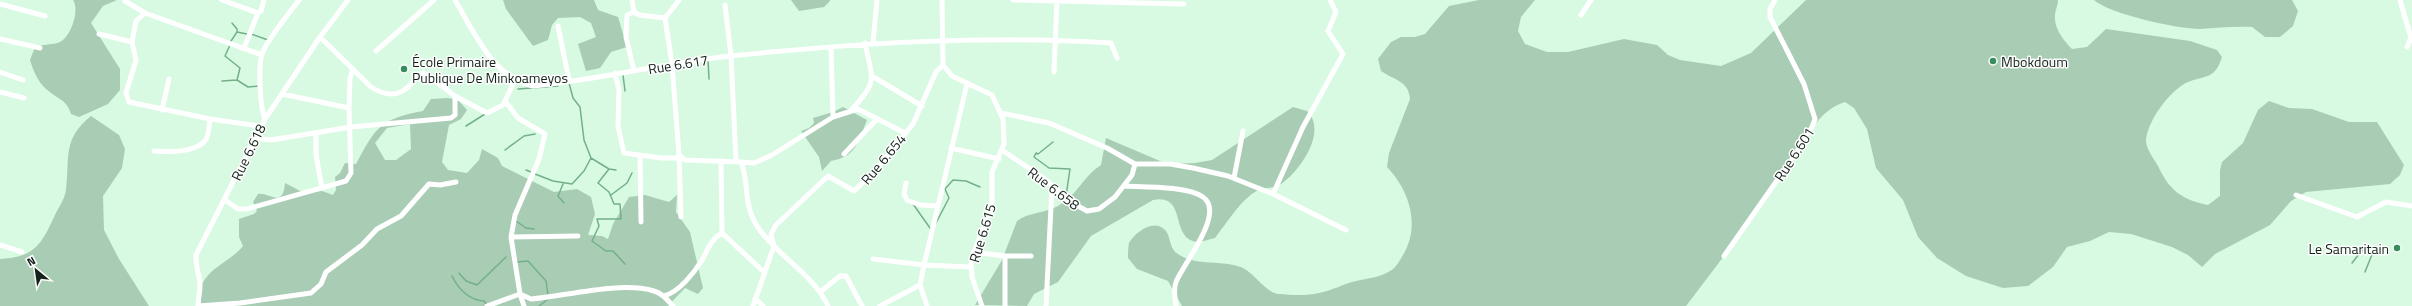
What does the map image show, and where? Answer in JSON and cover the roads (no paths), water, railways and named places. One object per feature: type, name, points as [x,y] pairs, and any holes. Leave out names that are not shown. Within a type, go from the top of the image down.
[{"type":"street","points":[[222,0],[258,13]]},
{"type":"street","points":[[244,48],[264,0]]},
{"type":"street","points":[[125,1],[145,13],[262,55],[299,0]]},
{"type":"street","points":[[265,119],[320,37],[348,0]]},
{"type":"street","points":[[376,51],[434,0]]},
{"type":"street","name":"Rue 6.617","points":[[455,0],[492,60],[515,80],[533,86],[731,56],[873,42],[943,39],[1111,43],[1117,58]]},
{"type":"street","points":[[632,0],[634,12]]},
{"type":"street","points":[[678,0],[665,18],[672,64],[679,155],[681,217]]},
{"type":"street","points":[[873,42],[877,0]]},
{"type":"street","points":[[942,0],[943,65]]},
{"type":"street","points":[[1013,0],[1184,4]]},
{"type":"street","points":[[1054,72],[1057,0]]},
{"type":"street","points":[[1273,194],[1303,127],[1343,54],[1328,31],[1336,12],[1330,0]]},
{"type":"street","points":[[1581,15],[1592,0]]},
{"type":"street","name":"Rue 6.601","points":[[1724,256],[1792,159],[1812,127],[1815,119],[1804,84],[1770,17],[1770,9],[1775,0]]},
{"type":"street","points":[[2400,0],[2412,38],[2407,47]]},
{"type":"street","points":[[0,4],[45,16]]},
{"type":"street","points":[[725,4],[731,56],[738,162],[751,216],[774,246],[820,292],[828,306]]},
{"type":"street","points":[[634,12],[639,15],[665,18]]},
{"type":"street","points":[[634,12],[627,15],[626,37],[634,71]]},
{"type":"street","points":[[145,13],[136,21],[132,42],[136,60],[126,97],[133,104],[210,119],[260,126]]},
{"type":"street","points":[[558,26],[569,80]]},
{"type":"street","points":[[99,34],[132,42]]},
{"type":"street","points":[[320,37],[354,69],[370,87],[380,93],[390,95],[400,93],[411,86],[417,75],[424,73],[455,96],[487,113],[495,110],[505,101],[515,80]]},
{"type":"street","points":[[0,39],[40,48]]},
{"type":"street","points":[[679,155],[685,160],[754,163],[772,155],[834,117],[852,109],[869,90],[872,76],[865,43]]},
{"type":"street","points":[[831,46],[834,117]]},
{"type":"street","name":"Rue 6.618","points":[[198,306],[200,287],[199,274],[195,266],[196,255],[225,200],[260,126],[265,119],[262,112],[261,92],[262,55]]},
{"type":"street","name":"Rue 6.615","points":[[943,65],[952,76],[992,95],[1001,113],[1004,133],[1002,150],[992,172],[992,204],[973,252],[970,267],[982,306]]},
{"type":"street","name":"Rue 6.654","points":[[753,306],[774,246],[771,234],[776,225],[828,176],[854,191],[875,172],[916,119],[936,72],[943,65]]},
{"type":"street","points":[[225,200],[238,209],[247,208],[346,181],[351,173],[351,127],[349,108],[350,78],[354,69]]},
{"type":"street","points":[[0,72],[23,80]]},
{"type":"street","points":[[615,74],[619,90],[618,126],[624,153],[661,158],[677,158],[679,155]]},
{"type":"street","points":[[872,76],[922,106]]},
{"type":"street","points":[[162,110],[169,79]]},
{"type":"street","points":[[927,306],[920,285],[967,84]]},
{"type":"street","points":[[0,92],[24,98]]},
{"type":"street","points":[[282,94],[349,108]]},
{"type":"street","points":[[256,135],[262,139],[271,140],[351,127],[451,118],[455,115],[455,96]]},
{"type":"street","points":[[505,101],[518,118],[545,134],[539,159],[514,215],[511,237],[520,294],[524,306]]},
{"type":"street","points":[[852,109],[861,110],[905,133]]},
{"type":"street","points":[[1001,113],[1049,123],[1095,142],[1135,164],[1185,167],[1234,178],[1273,194],[1346,230]]},
{"type":"street","points":[[154,151],[173,152],[200,143],[206,138],[210,119]]},
{"type":"street","points":[[844,154],[876,119]]},
{"type":"street","points":[[1234,178],[1243,131]]},
{"type":"street","points":[[316,133],[316,155],[322,188]]},
{"type":"street","points":[[951,148],[999,159]]},
{"type":"street","name":"Rue 6.658","points":[[1002,150],[1069,201],[1087,211],[1099,209],[1108,203],[1132,175],[1135,164]]},
{"type":"street","points":[[640,155],[642,222]]},
{"type":"street","points":[[721,161],[722,233],[765,273]]},
{"type":"street","points":[[198,306],[240,303],[311,293],[321,284],[326,272],[362,245],[377,229],[400,216],[430,184],[440,185],[456,182]]},
{"type":"street","points":[[906,183],[904,194],[907,200],[920,205],[938,206]]},
{"type":"street","points":[[1124,186],[1165,188],[1188,192],[1203,197],[1209,206],[1208,225],[1176,282],[1176,306]]},
{"type":"street","points":[[1046,306],[1052,187]]},
{"type":"street","points":[[2296,195],[2357,217],[2386,202],[2412,206]]},
{"type":"street","points":[[664,296],[671,294],[686,279],[701,261],[713,238],[722,233]]},
{"type":"street","points":[[511,237],[578,236]]},
{"type":"street","points":[[0,245],[22,252]]},
{"type":"street","points":[[973,252],[1005,256],[1031,256]]},
{"type":"street","points":[[1005,256],[1005,306]]},
{"type":"street","points":[[873,259],[924,265],[970,267]]},
{"type":"street","points":[[820,292],[840,276],[846,276],[862,306]]},
{"type":"street","points":[[880,306],[920,285]]},
{"type":"street","points":[[487,306],[520,294],[531,299],[632,288],[654,291],[664,296],[673,306]]},
{"type":"street","points":[[755,299],[764,306]]},
{"type":"waterway","points":[[232,23],[237,29],[237,32]]},
{"type":"waterway","points":[[237,32],[247,34]]},
{"type":"waterway","points":[[231,41],[237,32]]},
{"type":"waterway","points":[[251,34],[268,40]]},
{"type":"waterway","points":[[230,45],[225,56],[240,68],[237,80]]},
{"type":"waterway","points":[[708,60],[709,79]]},
{"type":"waterway","points":[[623,75],[625,91]]},
{"type":"waterway","points":[[222,81],[237,80],[248,87],[259,86]]},
{"type":"waterway","points":[[535,174],[553,181],[572,184],[584,171],[591,158],[584,140],[580,107],[573,98],[569,83]]},
{"type":"waterway","points":[[518,89],[558,86]]},
{"type":"waterway","points":[[466,126],[485,114]]},
{"type":"waterway","points":[[505,150],[524,136],[535,134]]},
{"type":"waterway","points":[[1053,142],[1038,154],[1036,153],[1034,157],[1049,168],[1070,169],[1066,196]]},
{"type":"waterway","points":[[591,158],[609,169],[616,170]]},
{"type":"waterway","points":[[609,169],[598,183],[609,192],[614,204],[620,204],[621,219],[597,219],[599,226],[592,241],[606,251],[613,251],[625,264]]},
{"type":"waterway","points":[[526,170],[531,172]]},
{"type":"waterway","points":[[611,195],[627,183],[632,173]]},
{"type":"waterway","points":[[936,223],[949,198],[945,189],[953,180],[966,181],[980,187]]},
{"type":"waterway","points":[[563,184],[558,196],[564,203]]},
{"type":"waterway","points":[[913,204],[930,228]]},
{"type":"waterway","points":[[516,221],[526,228],[534,229]]},
{"type":"waterway","points":[[2352,263],[2363,249]]},
{"type":"waterway","points":[[2365,272],[2373,252]]},
{"type":"waterway","points":[[459,273],[466,281],[477,285],[506,257]]},
{"type":"waterway","points":[[517,262],[528,261],[546,281],[548,295]]},
{"type":"waterway","points":[[452,276],[461,290],[474,299],[484,301],[487,305]]},
{"type":"waterway","points":[[539,306],[548,299]]},
{"type":"place","name":"Mbokdoum","points":[[1993,61]]},
{"type":"place","name":"École Primaire Publique De Minkoameyos","points":[[404,69]]},
{"type":"place","name":"Le Samaritain","points":[[2397,248]]}]
